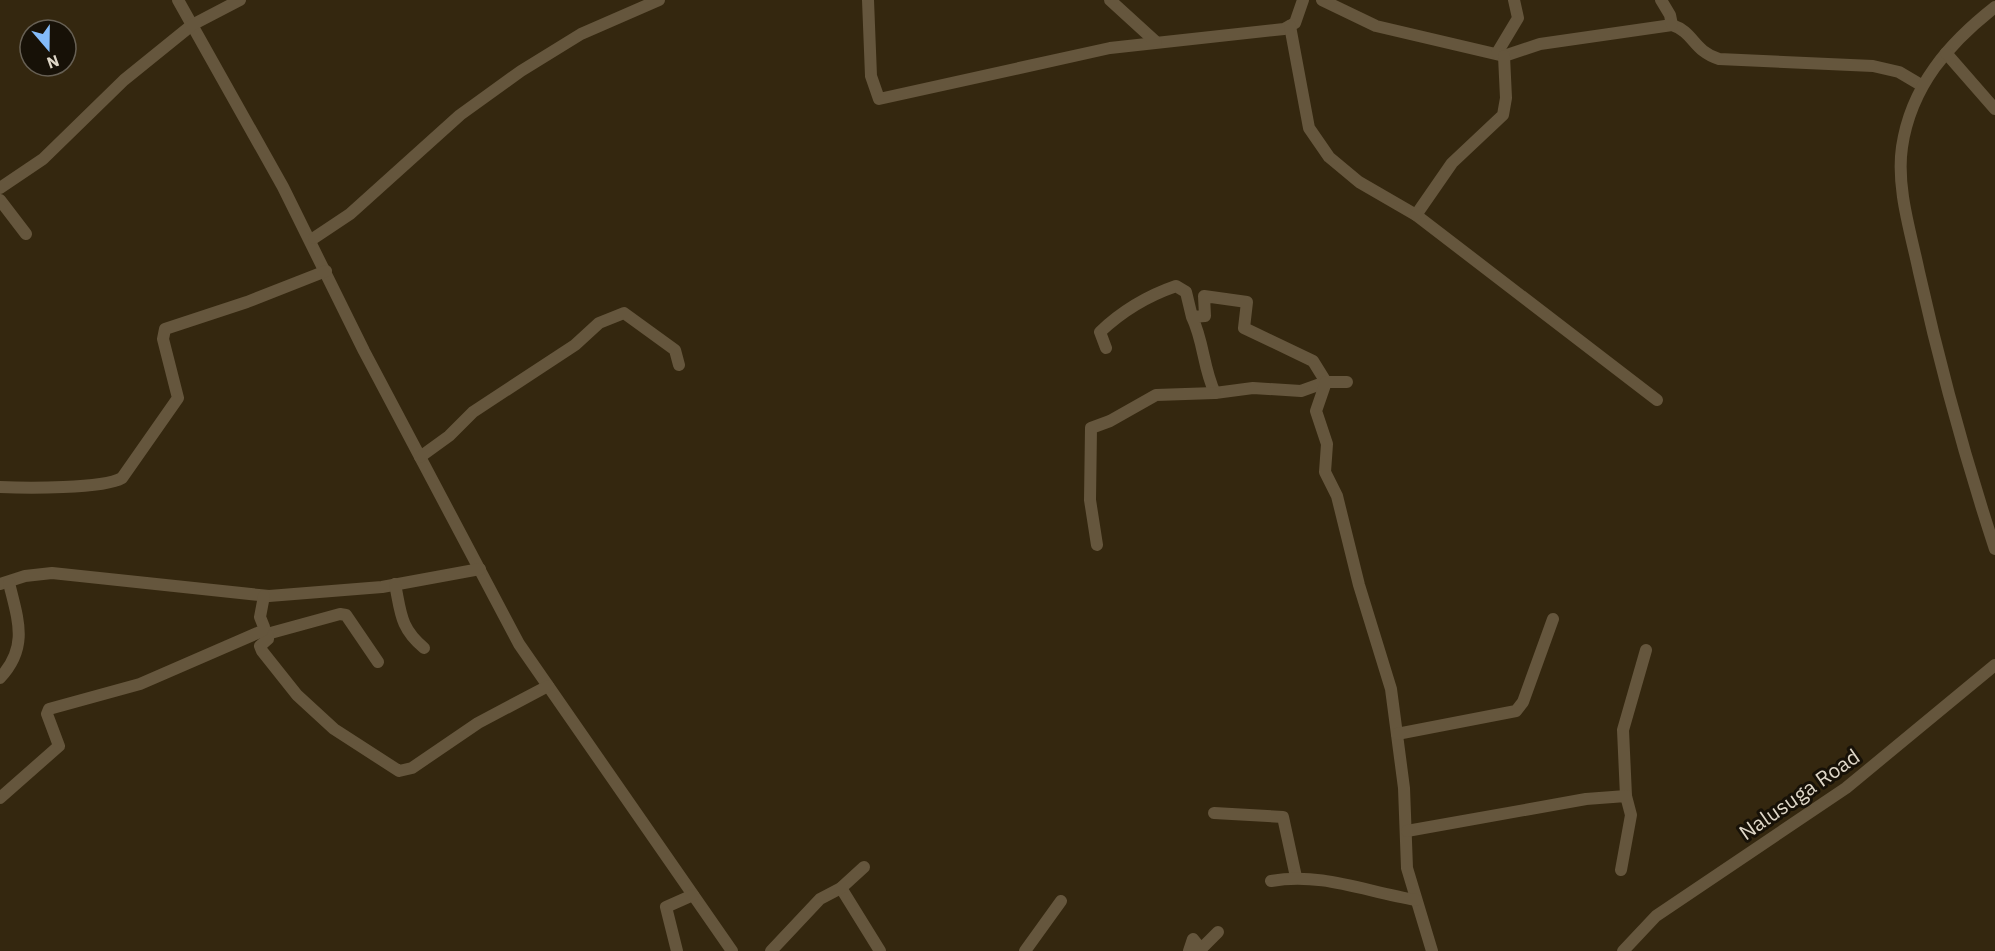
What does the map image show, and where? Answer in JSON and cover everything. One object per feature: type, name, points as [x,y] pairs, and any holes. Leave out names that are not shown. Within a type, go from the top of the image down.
[{"type":"street","points":[[178,0],[254,132],[326,271],[364,351],[519,644],[732,951]]},
{"type":"street","points":[[0,188],[43,159],[124,80],[192,25],[240,0]]},
{"type":"street","points":[[314,238],[350,214],[460,115],[521,71],[581,34],[659,0]]},
{"type":"street","points":[[868,0],[871,76],[879,99],[1037,63],[1156,42],[1188,41],[1290,26],[1294,23],[1303,0]]},
{"type":"street","points":[[1110,0],[1156,42]]},
{"type":"street","points":[[1322,0],[1376,26],[1500,54],[1540,44],[1672,25],[1687,34],[1702,52],[1719,59],[1880,67],[1899,72],[1921,85]]},
{"type":"street","points":[[1416,215],[1452,163],[1503,115],[1506,98],[1500,54],[1518,18],[1514,0]]},
{"type":"street","points":[[1661,0],[1670,15],[1672,25]]},
{"type":"street","points":[[1995,7],[1966,29],[1921,85],[1902,147],[1902,184],[1945,386],[1995,549]]},
{"type":"street","points":[[1290,26],[1309,128],[1329,158],[1359,182],[1416,215],[1658,400]]},
{"type":"street","points":[[1946,53],[1995,109]]},
{"type":"street","points":[[0,200],[26,234]]},
{"type":"street","points":[[0,487],[77,485],[114,482],[123,478],[178,398],[164,339],[165,329],[248,302],[326,271]]},
{"type":"street","points":[[1106,348],[1100,332],[1113,320],[1150,295],[1176,285],[1186,292],[1192,317],[1202,337],[1205,372],[1215,393]]},
{"type":"street","points":[[1192,317],[1205,316],[1204,296],[1247,302],[1244,328],[1313,361],[1326,382]]},
{"type":"street","points":[[420,457],[448,436],[473,412],[575,345],[599,323],[624,313],[675,350],[679,365]]},
{"type":"street","points":[[1326,382],[1316,411],[1327,444],[1325,472],[1337,496],[1359,585],[1391,689],[1407,831],[1407,868],[1432,951]]},
{"type":"street","points":[[1097,545],[1090,500],[1091,428],[1110,421],[1156,395],[1215,393],[1253,388],[1301,391],[1326,382],[1347,382]]},
{"type":"street","points":[[0,678],[13,664],[21,632],[4,584],[25,576],[52,573],[264,596],[324,593],[395,584],[480,569]]},
{"type":"street","points":[[395,584],[404,625],[410,636],[424,648]]},
{"type":"street","points":[[264,596],[260,617],[268,639],[260,646],[262,651],[297,695],[334,729],[399,771],[412,768],[478,723],[548,686]]},
{"type":"street","points":[[0,798],[59,746],[47,714],[49,709],[140,684],[264,632],[340,614],[346,615],[378,662]]},
{"type":"street","points":[[1397,734],[1516,711],[1523,702],[1553,619]]},
{"type":"street","points":[[1621,870],[1631,815],[1626,796],[1623,730],[1646,650]]},
{"type":"street","name":"Nalusuga Road","points":[[1623,951],[1656,916],[1846,788],[1995,665]]},
{"type":"street","points":[[1407,831],[1586,799],[1626,796]]},
{"type":"street","points":[[1214,813],[1283,817],[1296,877]]},
{"type":"street","points":[[771,951],[820,899],[841,888],[864,867]]},
{"type":"street","points":[[1271,881],[1296,877],[1349,883],[1377,894],[1416,900]]},
{"type":"street","points":[[841,888],[880,951]]},
{"type":"street","points":[[677,951],[666,907],[693,895]]},
{"type":"street","points":[[1025,951],[1061,901]]},
{"type":"street","points":[[1188,951],[1194,939],[1201,949],[1218,932]]}]
